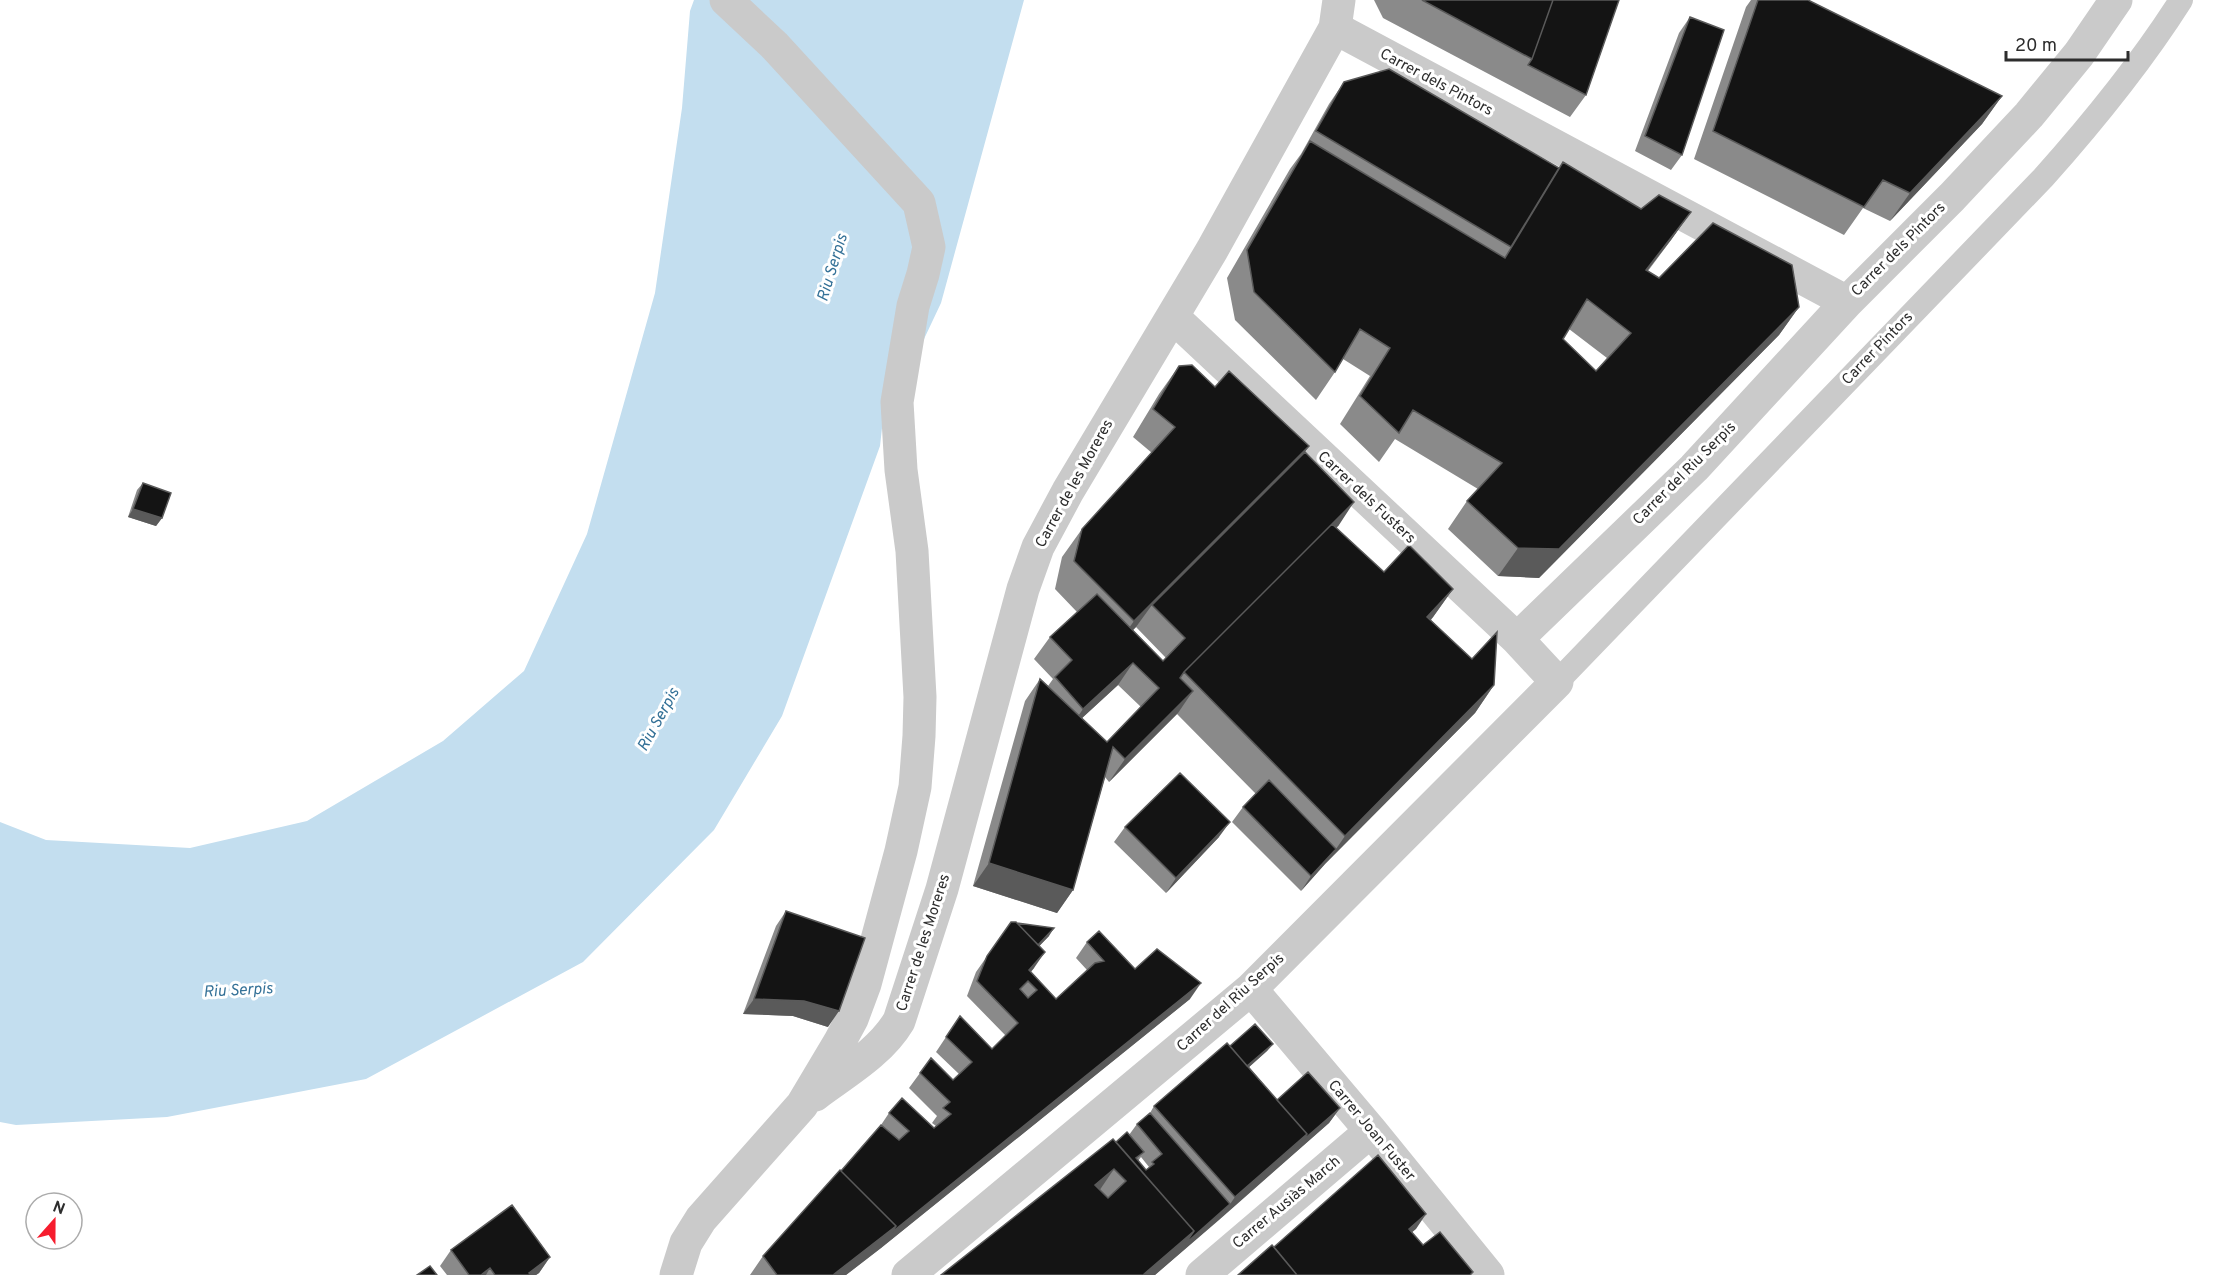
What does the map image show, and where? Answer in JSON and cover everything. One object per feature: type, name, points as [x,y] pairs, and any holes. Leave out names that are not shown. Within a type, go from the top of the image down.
[{"type":"street","points":[[676,1275],[686,1243],[701,1219],[802,1105],[852,1019],[865,984],[901,851],[915,788],[919,736],[918,653],[912,550],[901,470],[897,402],[913,306],[929,246],[919,203],[774,45],[726,0]]},
{"type":"street","name":"Carrer dels Pintors","points":[[1337,14],[1847,303],[1952,198],[2030,115],[2079,54],[2116,0]]},
{"type":"street","name":"Carrer de les Moreres","points":[[802,1105],[870,1054],[892,1033],[899,1021],[942,889],[1023,589],[1038,547],[1068,491],[1173,317],[1337,14]]},
{"type":"street","name":"Carrer del Riu Serpis","points":[[1517,639],[1694,468],[1847,303]]},
{"type":"street","name":"Carrer dels Fusters","points":[[1173,317],[1517,639],[1557,682]]},
{"type":"street","name":"Carrer del Riu Serpis","points":[[908,1275],[1251,989],[1557,682]]},
{"type":"street","name":"Carrer Joan Fuster","points":[[1251,989],[1488,1275]]},
{"type":"street","name":"Carrer Ausiàs March","points":[[1202,1275],[1371,1131]]},
{"type":"lane","name":"Carrer Pintors","points":[[1557,682],[2043,178],[2128,75],[2181,0]]},
{"type":"water","name":"Riu Serpis","points":[[694,0],[1024,0],[941,303],[882,428],[880,446],[782,716],[714,830],[583,962],[366,1079],[167,1117],[16,1125],[0,1122],[0,822],[46,840],[190,848],[307,821],[443,741],[524,671],[587,534],[655,293],[682,108],[690,11]]},
{"type":"building","points":[[1422,0],[1553,0],[1532,59]]},
{"type":"building","points":[[1553,0],[1619,0],[1586,95],[1528,65]]},
{"type":"building","points":[[1758,0],[1808,0],[2002,96],[1910,193],[1883,180],[1864,207],[1713,131]]},
{"type":"building","points":[[1690,17],[1724,30],[1682,155],[1645,136]]},
{"type":"building","points":[[1389,69],[1559,168],[1511,247],[1316,131],[1344,82]]},
{"type":"building","points":[[1310,141],[1505,258],[1563,162],[1641,209],[1659,195],[1691,212],[1646,270],[1659,278],[1713,223],[1792,265],[1799,307],[1559,549],[1518,548],[1467,501],[1502,463],[1413,410],[1399,433],[1360,396],[1390,348],[1360,329],[1335,372],[1254,292],[1247,250]],"holes":[[[1587,299],[1631,333],[1596,371],[1563,339]]]},
{"type":"building","points":[[1192,365],[1215,387],[1229,371],[1309,446],[1134,621],[1074,561],[1082,529],[1175,427],[1153,409],[1179,366]]},
{"type":"building","points":[[1305,452],[1354,502],[1184,672],[1180,678],[1193,691],[1125,759],[1113,747],[1073,890],[989,863],[1040,679],[1107,742],[1159,688],[1133,663],[1083,709],[1055,677],[1072,660],[1050,637],[1097,594],[1163,661],[1185,638],[1152,605]]},
{"type":"building","points":[[143,483],[171,493],[162,518],[133,509]]},
{"type":"building","points":[[1332,524],[1384,572],[1409,545],[1453,589],[1427,617],[1472,659],[1497,632],[1494,685],[1345,836],[1184,672]]},
{"type":"building","points":[[1180,773],[1230,822],[1176,878],[1125,827]]},
{"type":"building","points":[[1269,780],[1336,849],[1311,876],[1243,807]]},
{"type":"building","points":[[786,911],[865,938],[839,1011],[804,1001],[754,999]]},
{"type":"building","points":[[1011,922],[1016,922],[1045,952],[1029,970],[1056,999],[1095,963],[1104,961],[1087,942],[1099,931],[1135,969],[1157,949],[1201,983],[891,1233],[896,1226],[841,1171],[881,1125],[899,1140],[909,1131],[889,1113],[902,1098],[934,1128],[951,1114],[943,1108],[950,1102],[920,1073],[931,1058],[953,1080],[972,1062],[946,1037],[960,1016],[992,1049],[1018,1023],[977,981],[987,956]],"holes":[[[1028,981],[1037,990],[1028,998],[1020,989]]]},
{"type":"building","points":[[1017,923],[1054,928],[1038,945]]},
{"type":"building","points":[[1255,1024],[1273,1044],[1247,1066],[1230,1046]]},
{"type":"building","points":[[1227,1043],[1307,1134],[1235,1197],[1154,1106]]},
{"type":"building","points":[[1308,1072],[1340,1108],[1302,1141],[1307,1134],[1277,1100]]},
{"type":"building","points":[[1150,1113],[1230,1204],[1185,1244],[1194,1231],[1116,1142],[1127,1132],[1144,1152],[1136,1158],[1146,1170],[1154,1164],[1152,1162],[1162,1154],[1137,1124]]},
{"type":"building","points":[[1113,1139],[1194,1231],[1143,1275],[941,1275]],"holes":[[[1114,1169],[1126,1181],[1108,1198],[1095,1185]]]},
{"type":"building","points":[[1378,1155],[1426,1214],[1409,1229],[1423,1245],[1440,1232],[1473,1272],[1470,1275],[1297,1275],[1274,1247]]},
{"type":"building","points":[[840,1170],[896,1226],[833,1275],[777,1275],[763,1256]]},
{"type":"building","points":[[512,1205],[550,1257],[529,1273],[532,1275],[495,1275],[490,1268],[481,1275],[469,1275],[451,1250]]},
{"type":"building","points":[[1272,1245],[1297,1275],[1238,1275]]},
{"type":"building","points":[[430,1266],[437,1275],[417,1275]]}]
